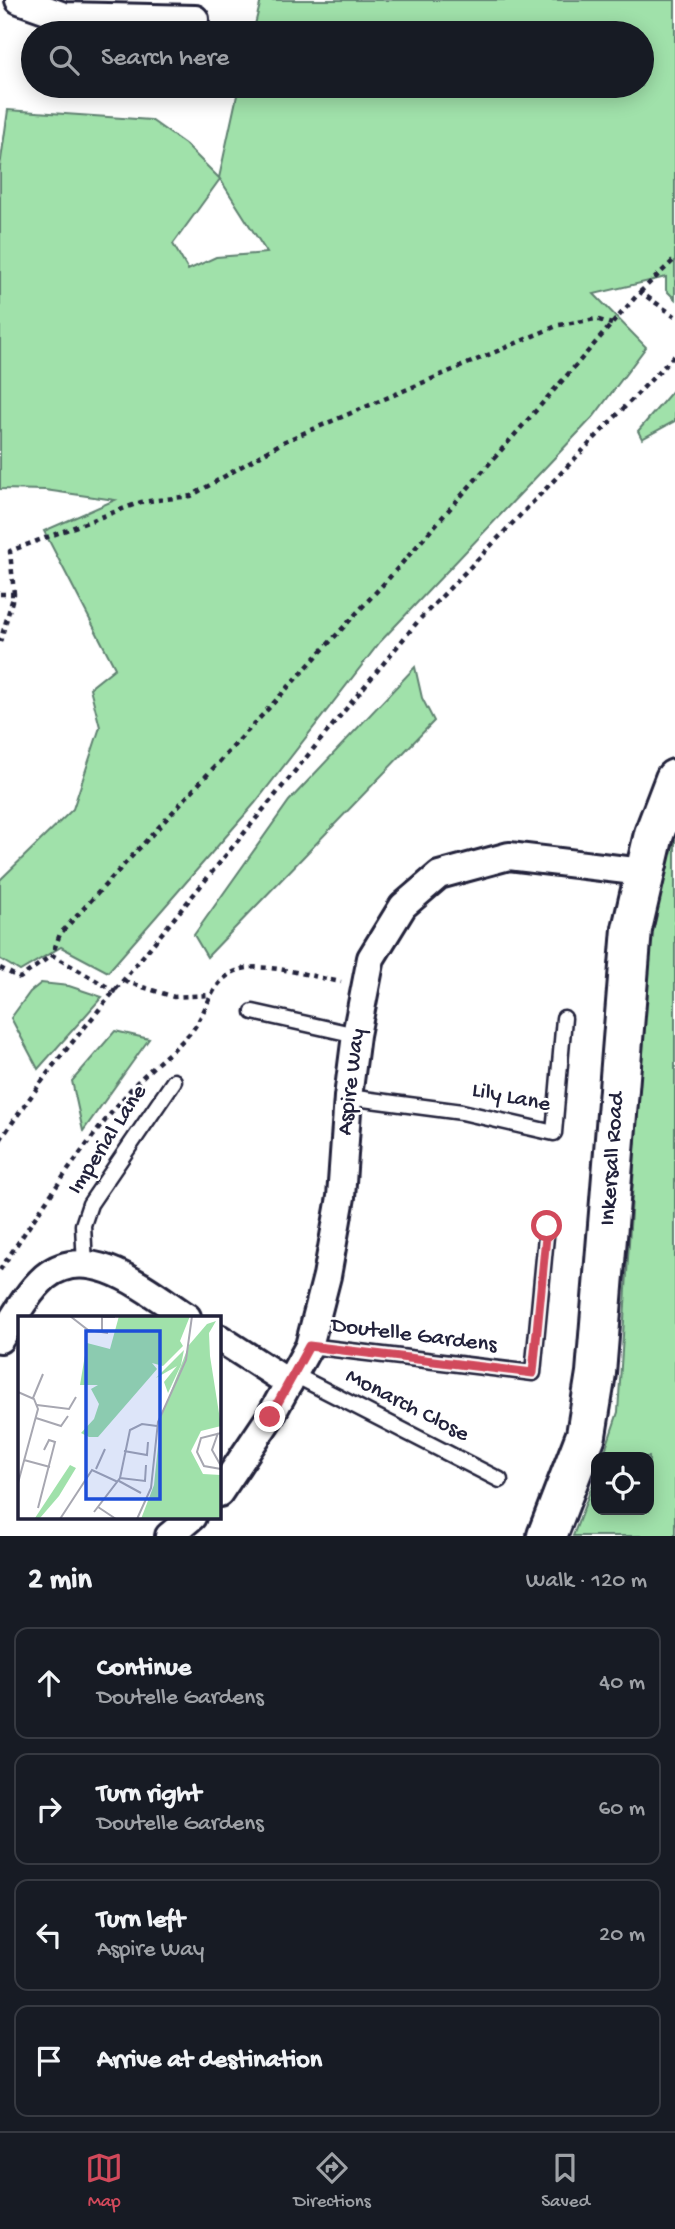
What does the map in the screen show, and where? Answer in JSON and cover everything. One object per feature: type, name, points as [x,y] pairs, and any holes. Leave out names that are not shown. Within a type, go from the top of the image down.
[{"type":"street","points":[[19,0],[64,16],[140,9],[195,19]]},
{"type":"street","name":"Inkersall Road","points":[[547,1536],[586,1435],[597,1373],[632,929],[643,872],[675,779]]},
{"type":"street","name":"Aspire Way","points":[[220,1491],[309,1346],[327,1276],[341,1197],[348,1097],[356,1035],[371,958],[403,906],[439,875],[509,856],[643,872]]},
{"type":"street","points":[[0,1339],[31,1291],[48,1275],[69,1267],[101,1266],[128,1278],[185,1316]]},
{"type":"street","points":[[220,1339],[291,1378]]},
{"type":"street","points":[[169,1536],[191,1518]]},
{"type":"lane","points":[[253,1012],[356,1035]]},
{"type":"lane","name":"Lily Lane","points":[[348,1097],[462,1112],[554,1133],[564,1018]]},
{"type":"lane","name":"Imperial Lane","points":[[85,1266],[83,1225],[90,1204],[174,1081]]},
{"type":"lane","name":"Doutelle Gardens","points":[[309,1346],[533,1373],[547,1226]]},
{"type":"lane","name":"Monarch Close","points":[[291,1378],[500,1479]]},
{"type":"path","points":[[0,968],[20,978],[52,955],[60,934],[390,578],[640,292],[675,259]]},
{"type":"path","points":[[640,292],[675,316]]},
{"type":"path","points":[[0,642],[14,594],[10,551],[141,502],[191,496],[285,441],[559,325],[596,319],[612,324]]},
{"type":"path","points":[[0,1140],[52,1068],[419,620],[675,355]]},
{"type":"path","points":[[0,594],[14,594]]},
{"type":"path","points":[[52,955],[116,992]]},
{"type":"path","points":[[124,981],[174,996],[212,995]]},
{"type":"green space","points":[[261,0],[675,0],[675,299],[666,290],[666,277],[594,294],[646,347],[594,416],[380,642],[255,803],[108,972],[61,947],[20,971],[0,959],[0,880],[73,809],[100,727],[90,688],[115,668],[44,531],[115,500],[45,490],[0,489],[0,167],[8,110],[151,120],[185,144],[219,178],[236,98],[654,98],[654,21],[256,21]],"holes":[[[220,179],[267,253],[216,257],[188,270],[173,244]]]},
{"type":"green space","points":[[675,388],[675,421],[642,439],[638,431]]},
{"type":"green space","points":[[415,667],[422,698],[434,721],[207,957],[194,935],[289,801]]},
{"type":"green space","points":[[675,829],[675,1536],[573,1536],[591,1489],[591,1515],[654,1515],[654,1452],[605,1452],[618,1412],[640,1074],[653,924]]},
{"type":"green space","points":[[41,983],[69,986],[102,997],[38,1069],[11,1018],[30,992]]},
{"type":"green space","points":[[115,1031],[149,1039],[83,1131],[72,1081]]},
{"type":"route","points":[[270,1417],[309,1346],[533,1373],[547,1226]]}]
